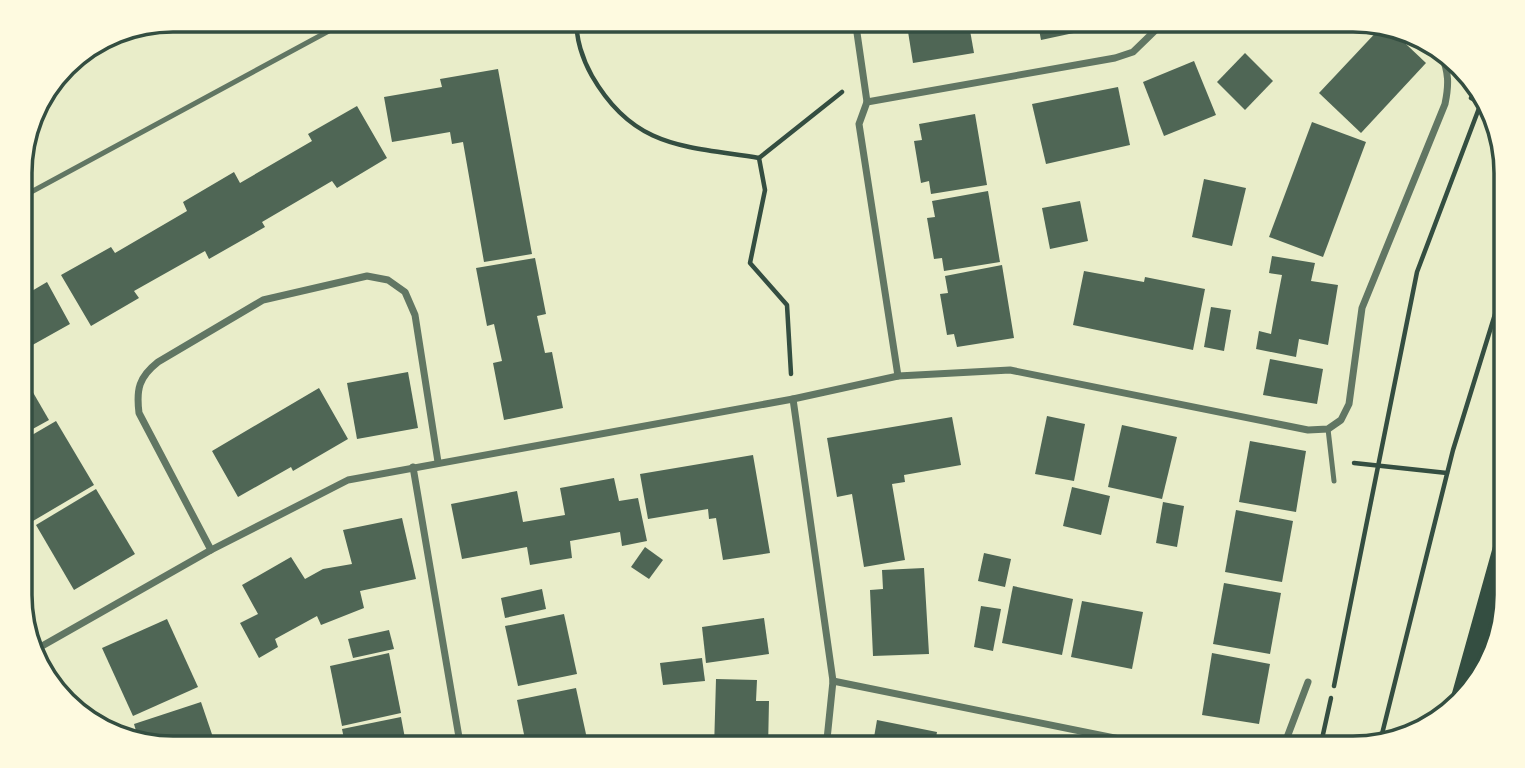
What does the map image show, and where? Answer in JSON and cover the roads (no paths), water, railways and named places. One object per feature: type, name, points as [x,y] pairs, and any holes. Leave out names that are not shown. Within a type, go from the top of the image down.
[{"type":"highway","points":[[1466,680],[1494,578]]},
{"type":"street","points":[[857,32],[867,102],[859,124],[898,376]]},
{"type":"street","points":[[867,102],[1115,58],[1133,52],[1154,32]]},
{"type":"street","points":[[41,646],[211,550],[348,480],[793,399],[898,376],[1010,370],[1307,430],[1328,429],[1341,420],[1349,404],[1362,307],[1445,104],[1449,86],[1448,69]]},
{"type":"street","points":[[211,550],[139,413],[136,394],[143,374],[158,362],[263,300],[367,276],[388,280],[405,292],[415,315],[438,462]]},
{"type":"street","points":[[793,399],[833,681],[827,736]]},
{"type":"street","points":[[413,467],[459,736]]},
{"type":"street","points":[[833,681],[1105,736]]},
{"type":"street","points":[[1288,736],[1308,682]]},
{"type":"lane","points":[[32,192],[327,32]]},
{"type":"lane","points":[[1328,429],[1334,481]]}]
